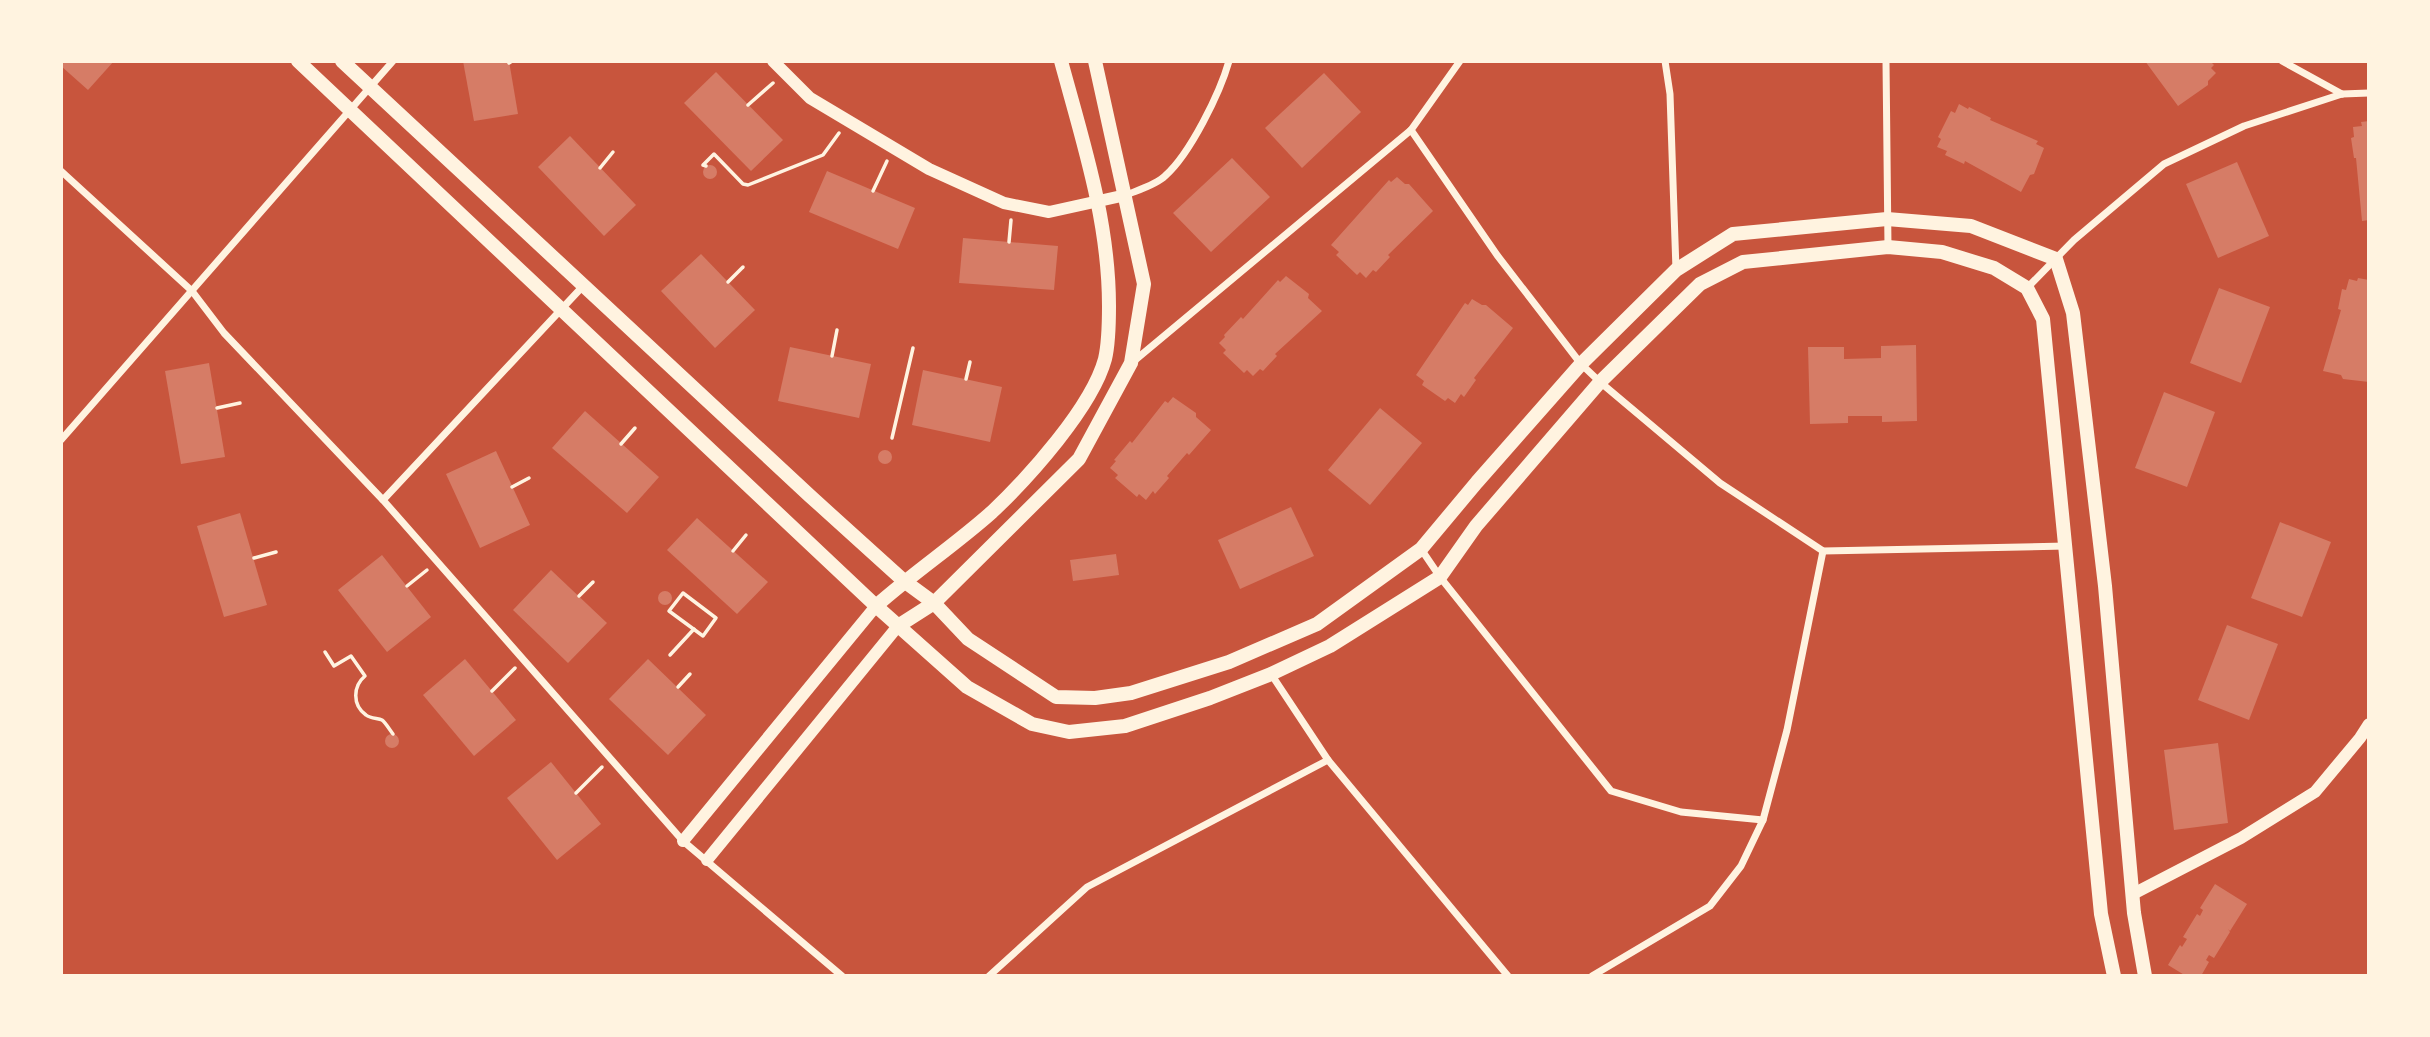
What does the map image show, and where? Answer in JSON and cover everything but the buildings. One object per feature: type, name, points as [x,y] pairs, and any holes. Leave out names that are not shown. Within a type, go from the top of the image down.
[{"type":"main road","points":[[298,61],[876,606],[967,687],[1032,724],[1069,732],[1125,726],[1210,698],[1271,674],[1330,646],[1440,577],[1476,526],[1600,382],[1700,284],[1743,262],[1888,247],[1942,252],[1994,268],[2027,288],[2043,318],[2101,914],[2114,976]]},
{"type":"main road","points":[[342,61],[904,581],[934,603],[968,639],[1056,697],[1095,698],[1131,693],[1229,662],[1317,624],[1421,549],[1581,363],[1676,270],[1733,234],[1887,219],[1971,226],[2056,259],[2073,313],[2105,586],[2133,894],[2145,976]]},
{"type":"main road","points":[[876,606],[992,512],[1063,435],[1105,359],[1109,320],[1109,273],[1100,202],[1061,61]]},
{"type":"main road","points":[[898,625],[934,603],[1079,460],[1131,363],[1144,284],[1095,61]]},
{"type":"street","points":[[61,440],[393,61]]},
{"type":"street","points":[[773,61],[810,98],[929,169],[1004,203],[1049,212],[1126,195],[1164,177],[1189,147],[1225,75],[1229,61]]},
{"type":"street","points":[[1131,363],[1411,130],[1460,61]]},
{"type":"street","points":[[1665,61],[1670,94],[1676,270]]},
{"type":"street","points":[[1886,61],[1888,247]]},
{"type":"street","points":[[2281,61],[2342,94]]},
{"type":"street","points":[[2027,288],[2074,240],[2164,164],[2232,131],[2342,94],[2369,93]]},
{"type":"street","points":[[1411,130],[1497,255],[1581,363],[1720,483],[1823,551],[2066,547]]},
{"type":"street","points":[[61,171],[192,291],[223,333],[383,500],[683,841],[842,976]]},
{"type":"street","points":[[383,500],[584,285]]},
{"type":"street","points":[[1421,549],[1440,577],[1611,792],[1681,812],[1763,820]]},
{"type":"street","points":[[1592,976],[1710,906],[1741,866],[1763,820],[1787,730],[1823,551]]},
{"type":"street","points":[[683,841],[876,606]]},
{"type":"street","points":[[707,860],[898,625]]},
{"type":"street","points":[[1271,674],[1328,760],[1508,976]]},
{"type":"street","points":[[2133,894],[2241,838],[2315,792],[2369,724]]},
{"type":"street","points":[[989,976],[1087,887],[1328,760]]},
{"type":"path","points":[[748,105],[784,72]]},
{"type":"path","points":[[706,166],[703,165],[714,154],[743,184],[748,185],[823,155],[849,121]]},
{"type":"path","points":[[873,191],[894,148]]},
{"type":"path","points":[[600,168],[614,152]]},
{"type":"path","points":[[1009,242],[1013,205]]},
{"type":"path","points":[[729,282],[743,267]]},
{"type":"path","points":[[832,356],[837,330]]},
{"type":"path","points":[[892,438],[913,348]]},
{"type":"path","points":[[966,379],[970,362]]},
{"type":"path","points":[[216,408],[240,403]]},
{"type":"path","points":[[621,444],[635,428]]},
{"type":"path","points":[[512,487],[529,478]]},
{"type":"path","points":[[733,551],[746,535]]},
{"type":"path","points":[[254,558],[276,552]]},
{"type":"path","points":[[407,586],[438,562]]},
{"type":"path","points":[[579,596],[593,582]]},
{"type":"path","points":[[683,593],[716,618],[703,636],[694,629],[669,611],[673,602],[683,593]]},
{"type":"path","points":[[670,655],[694,629]]},
{"type":"path","points":[[325,652],[334,666],[351,656],[365,676],[357,687],[355,698],[359,708],[366,716],[381,720],[393,734]]},
{"type":"path","points":[[492,691],[524,660]]},
{"type":"path","points":[[678,687],[690,674]]},
{"type":"path","points":[[576,793],[610,758]]}]
